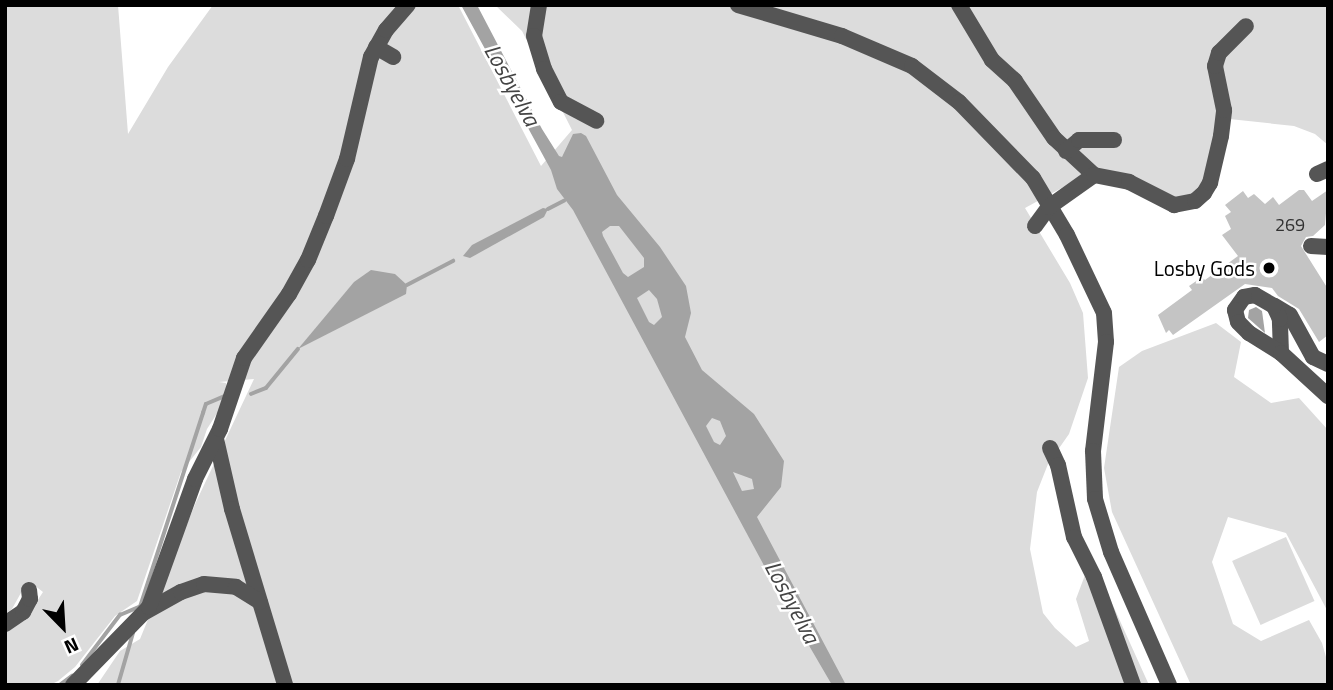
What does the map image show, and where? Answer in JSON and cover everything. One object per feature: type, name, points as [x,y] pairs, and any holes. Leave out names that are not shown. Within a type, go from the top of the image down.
[{"type":"street","points":[[145,612],[195,479],[216,439],[244,358],[289,295],[308,260],[347,159],[366,68],[390,24],[408,5]]},
{"type":"street","points":[[539,5],[534,36],[544,69],[561,102],[596,121]]},
{"type":"street","points":[[738,5],[842,36],[912,66],[959,102],[1032,178],[1067,235],[1104,313],[1106,342],[1092,478],[1101,524],[1111,552],[1169,685]]},
{"type":"street","points":[[959,5],[992,60],[1015,81],[1066,151],[1094,176]]},
{"type":"street","points":[[1035,226],[1049,206],[1094,176],[1104,175],[1129,182],[1174,205],[1195,201],[1204,193],[1210,183],[1221,143],[1224,110],[1215,66],[1219,53],[1246,26]]},
{"type":"street","points":[[376,47],[393,57]]},
{"type":"street","points":[[1066,151],[1079,140],[1114,140]]},
{"type":"street","points":[[1328,364],[1312,356],[1290,315],[1255,295],[1238,301],[1236,316],[1249,333],[1281,353],[1328,396]]},
{"type":"street","points":[[1274,306],[1280,319],[1281,353]]},
{"type":"street","points":[[216,439],[232,509],[285,685]]},
{"type":"street","points":[[1050,448],[1058,465],[1067,516],[1085,562],[1094,577],[1133,685]]},
{"type":"street","points":[[1085,562],[1111,552]]},
{"type":"street","points":[[73,685],[108,646],[145,612],[204,583],[236,587],[260,602]]},
{"type":"street","points":[[5,624],[23,612],[30,599],[29,590]]},
{"type":"shaded area","points":[[5,5],[118,5],[128,134],[168,67],[213,5],[458,5],[541,166],[572,130],[522,31],[495,5],[1328,5],[1328,145],[1315,134],[1294,126],[1220,118],[1209,174],[1189,198],[1165,200],[1115,172],[1078,179],[1025,208],[1070,283],[1083,313],[1088,378],[1069,434],[1048,464],[1037,492],[1030,549],[1043,613],[1076,647],[1089,641],[1076,599],[1085,575],[1097,570],[1149,685],[97,685],[120,651],[140,639],[196,502],[254,379],[219,382],[226,383],[227,387],[223,404],[207,429],[201,447],[181,472],[137,601],[115,616],[75,667],[58,681],[50,685],[5,685],[5,633],[26,618],[43,592],[34,585],[22,591],[12,609],[5,614]]},
{"type":"shaded area","points":[[1216,323],[1241,342],[1234,377],[1271,403],[1299,398],[1328,430],[1328,612],[1286,533],[1228,517],[1212,562],[1233,624],[1261,641],[1309,620],[1322,643],[1328,664],[1328,685],[1191,685],[1112,512],[1104,468],[1119,367],[1142,351]]},
{"type":"shaded area","points":[[1286,537],[1314,601],[1261,625],[1232,561]]},
{"type":"water","name":"Losbyelva","points":[[461,5],[477,5],[559,156],[562,157],[573,134],[581,133],[586,136],[617,195],[660,247],[686,286],[691,313],[685,337],[702,370],[754,414],[784,461],[781,487],[757,517],[846,685],[832,685],[783,601],[573,210],[557,189],[551,170]],"holes":[[[610,226],[619,226],[644,258],[644,267],[628,277],[623,273],[602,232]],[[649,290],[657,299],[662,317],[654,325],[649,322],[637,298]],[[712,418],[720,421],[726,436],[720,445],[714,442],[706,426]],[[733,472],[752,479],[754,489],[742,491]]]},
{"type":"water","points":[[543,208],[548,209],[544,217],[470,258],[463,256],[472,245]]},
{"type":"water","points":[[371,270],[395,274],[407,285],[406,294],[298,349],[354,282]]},
{"type":"water","points":[[1256,307],[1262,311],[1265,333],[1248,318],[1249,310]]},
{"type":"building","name":"Losby Gods","points":[[1299,190],[1304,190],[1312,201],[1328,190],[1325,225],[1313,236],[1306,237],[1301,246],[1328,289],[1328,335],[1319,342],[1299,309],[1278,296],[1272,288],[1245,284],[1173,335],[1169,330],[1166,333],[1158,315],[1192,290],[1189,286],[1202,277],[1205,280],[1238,256],[1222,235],[1231,229],[1225,216],[1231,212],[1225,205],[1243,191],[1248,198],[1254,194],[1265,204],[1273,197],[1279,205]]},
{"type":"waterway","points":[[548,209],[564,201]]},
{"type":"waterway","points":[[407,285],[453,261]]},
{"type":"waterway","points":[[251,394],[266,388],[298,349]]},
{"type":"waterway","points":[[140,607],[206,404],[225,396]]},
{"type":"waterway","points":[[82,665],[120,615],[141,606]]},
{"type":"waterway","points":[[118,685],[133,633]]},
{"type":"waterway","points":[[60,685],[72,676]]},
{"type":"place","name":"Losby Gods","points":[[1269,268]]}]
